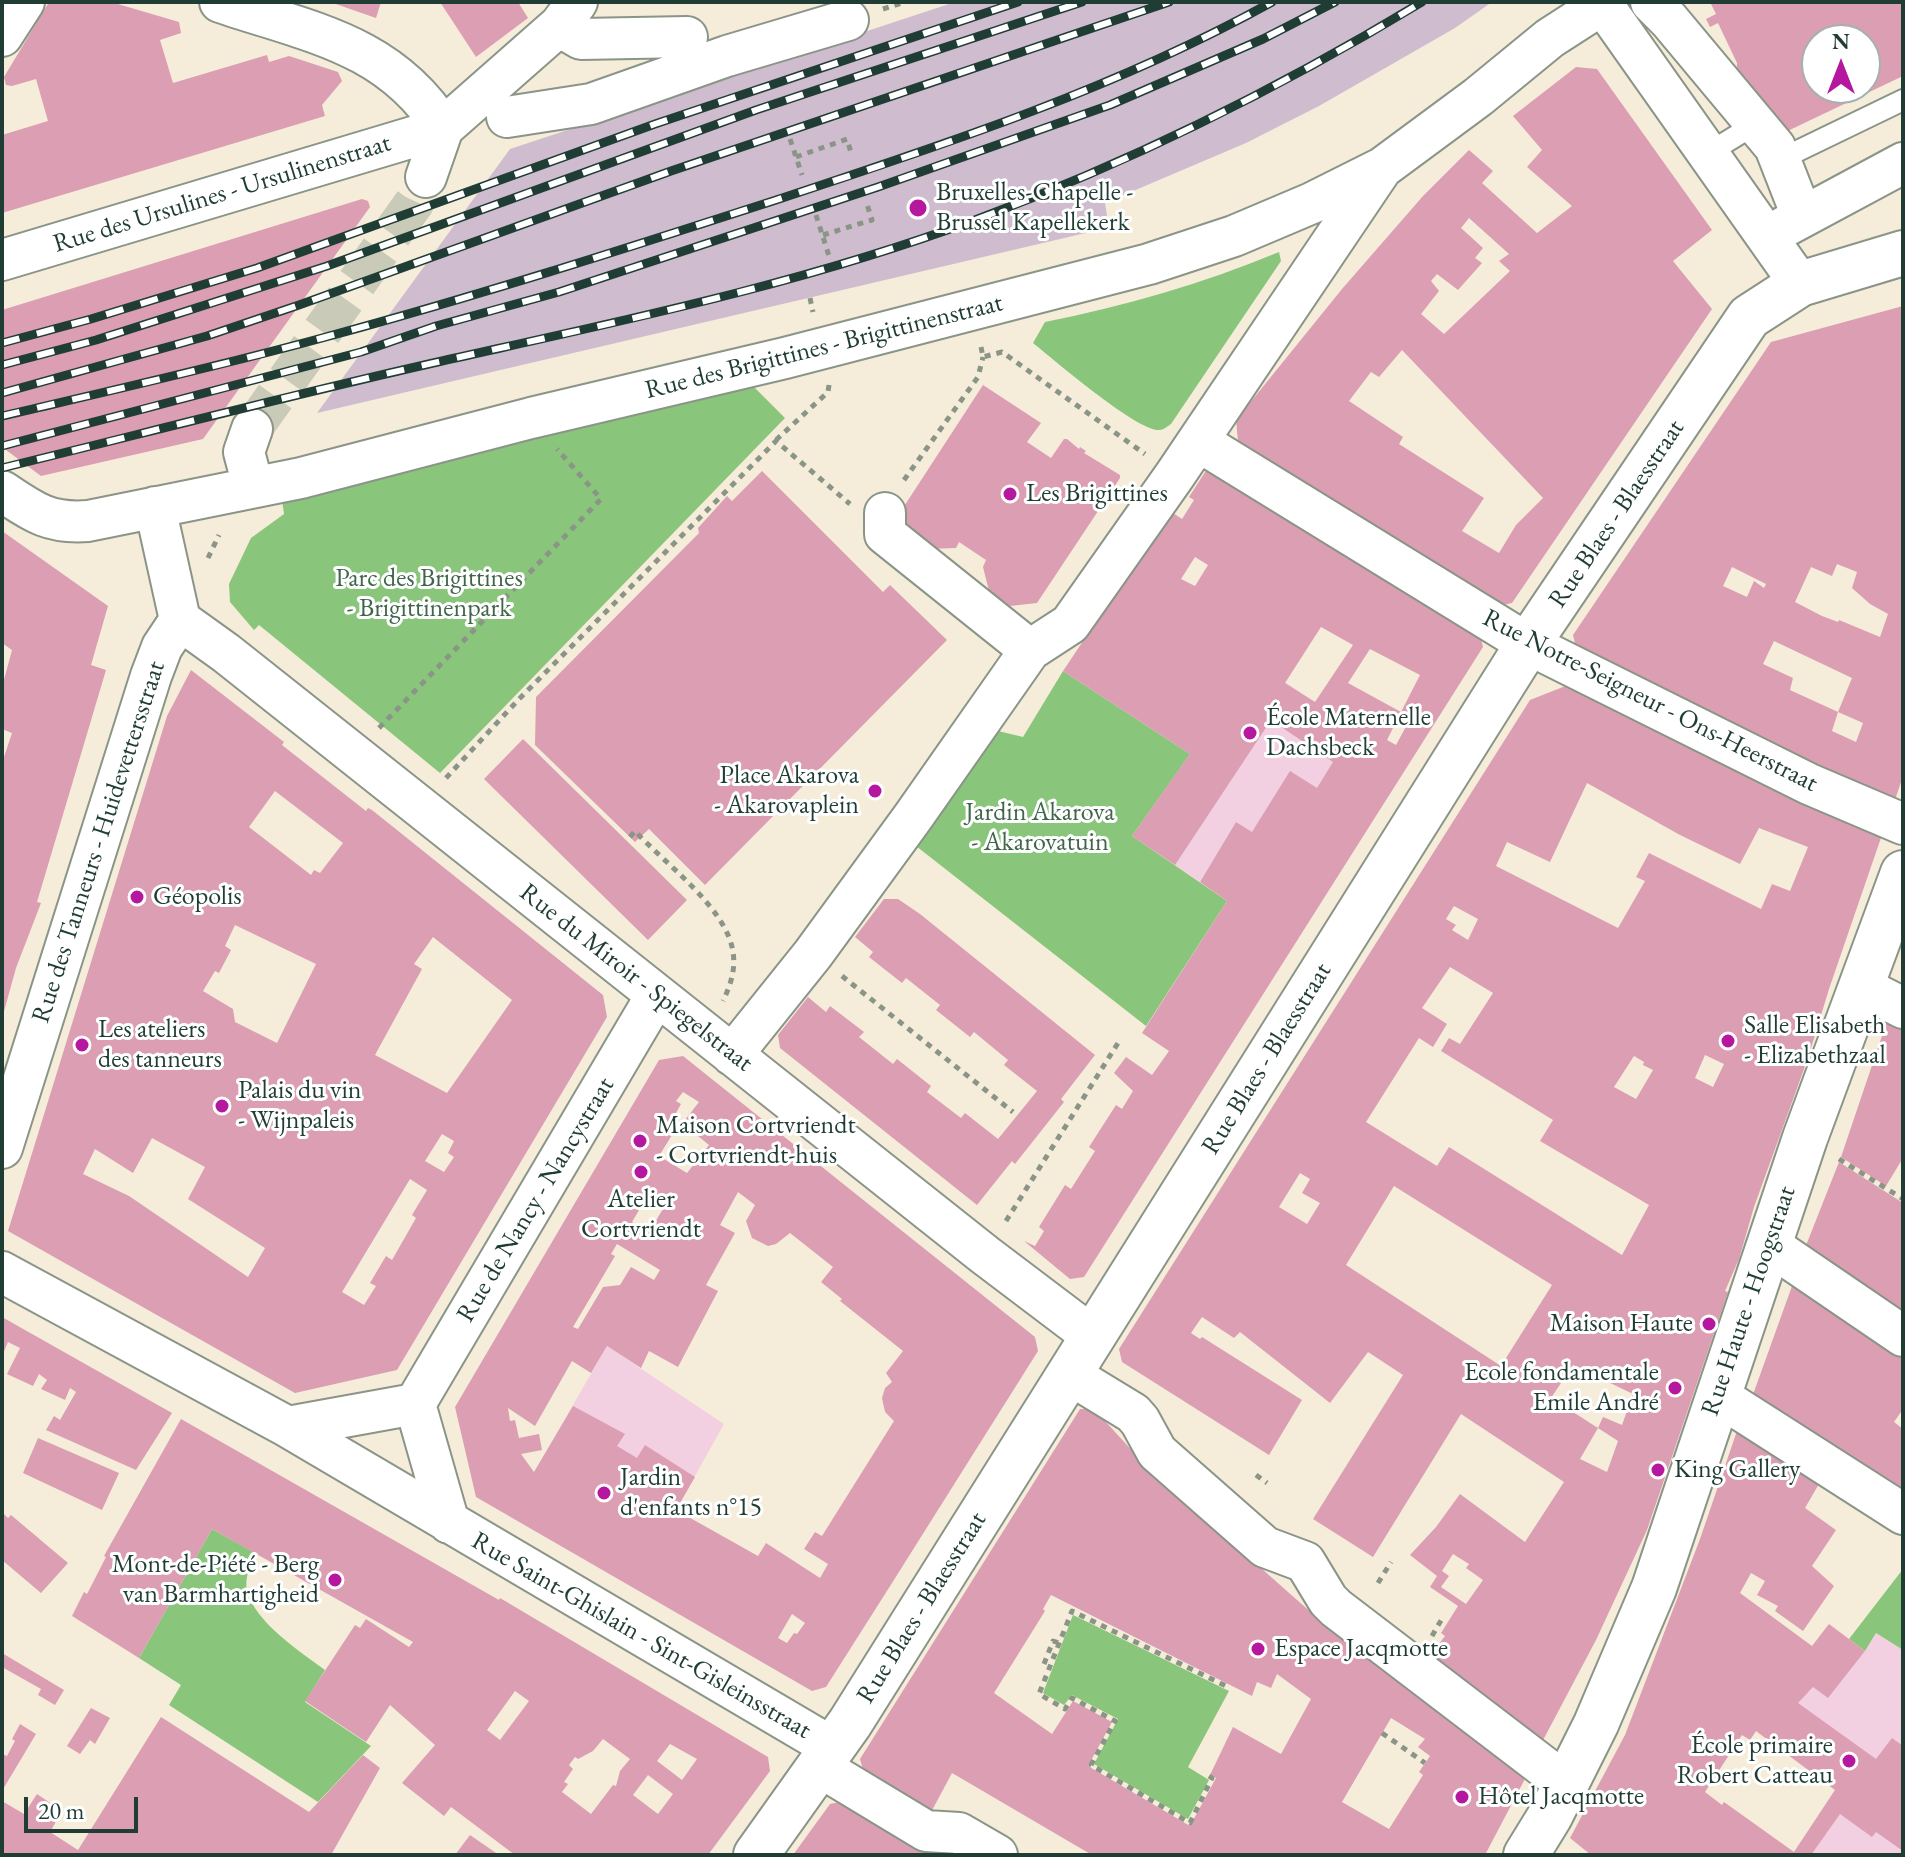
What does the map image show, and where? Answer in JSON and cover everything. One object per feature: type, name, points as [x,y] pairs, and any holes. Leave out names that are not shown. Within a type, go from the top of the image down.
[{"type":"street","points":[[2,36],[24,2]]},
{"type":"street","points":[[220,2],[356,47],[395,72],[426,102],[443,128]]},
{"type":"street","points":[[717,1043],[813,954],[1030,650],[1070,624],[1175,475],[1382,168],[1478,97],[1550,38],[1605,4],[1800,284]]},
{"type":"street","points":[[426,177],[443,128],[573,17],[581,39],[687,19],[734,64]]},
{"type":"street","points":[[1659,17],[1775,147],[1793,222],[1901,165]]},
{"type":"street","points":[[507,117],[591,104],[734,64],[848,20]]},
{"type":"street","name":"Rue des Ursulines - Ursulinenstraat","points":[[2,260],[443,128]]},
{"type":"street","name":"Rue des Brigittines - Brigittinenstraat","points":[[253,486],[301,478],[1149,264],[1234,236],[1312,203],[1382,168]]},
{"type":"street","name":"Rue Blaes - Blaesstraat","points":[[756,1855],[826,1758],[1528,644],[1749,317],[1800,284],[1903,253]]},
{"type":"street","points":[[2,491],[38,514],[64,523],[88,521],[253,486],[244,452],[252,429]]},
{"type":"street","name":"Rue Notre-Seigneur - Ons-Heerstraat","points":[[1198,441],[1528,644],[1809,784],[1903,824]]},
{"type":"street","points":[[155,507],[180,620]]},
{"type":"street","points":[[885,524],[1030,650]]},
{"type":"street","name":"Rue du Miroir - Spiegelstraat","points":[[180,620],[226,653],[656,996],[1092,1336]]},
{"type":"street","name":"Rue des Tanneurs - Huidevettersstraat","points":[[2,1148],[151,676],[162,647],[180,620]]},
{"type":"street","name":"Rue Haute - Hoogstraat","points":[[1540,1849],[1565,1783],[1596,1724],[1654,1588],[1768,1244],[1903,873]]},
{"type":"street","points":[[1860,986],[1903,1008]]},
{"type":"street","name":"Rue de Nancy - Nancystraat","points":[[415,1404],[656,996]]},
{"type":"street","points":[[1768,1244],[1903,1336]]},
{"type":"street","points":[[2,1272],[288,1427],[415,1404],[449,1523]]},
{"type":"street","points":[[1069,1374],[1133,1413],[1157,1452],[1265,1547],[1305,1562],[1336,1608],[1565,1783]]},
{"type":"street","points":[[1717,1395],[1903,1514]]},
{"type":"street","name":"Rue Saint-Ghislain - Sint-Gisleinsstraat","points":[[288,1427],[449,1523],[826,1758],[926,1831],[959,1833],[997,1855]]},
{"type":"lane","points":[[1605,4],[1638,8],[1659,17],[1749,128],[1779,160],[1903,100]]},
{"type":"lane","points":[[1723,144],[1749,128]]},
{"type":"path","points":[[790,139],[802,175]]},
{"type":"path","points":[[796,157],[847,139],[852,156]]},
{"type":"path","points":[[823,235],[872,220],[866,201]]},
{"type":"path","points":[[816,215],[829,256]]},
{"type":"path","points":[[776,441],[885,524],[901,484],[978,377],[983,357],[973,309]]},
{"type":"path","points":[[983,357],[1002,352],[1175,475]]},
{"type":"path","points":[[438,786],[519,699],[828,392]]},
{"type":"path","points":[[374,734],[601,499],[531,418]]},
{"type":"path","points":[[207,559],[211,546],[224,527]]},
{"type":"path","points":[[630,837],[635,831],[696,892],[723,925],[733,952],[732,982],[720,1006],[717,1043]]},
{"type":"path","points":[[813,954],[1013,1112]]},
{"type":"path","points":[[985,1255],[1118,1043]]},
{"type":"path","points":[[1840,1159],[1903,1199]]},
{"type":"path","points":[[1256,1475],[1267,1483]]},
{"type":"path","points":[[1378,1583],[1391,1562]]},
{"type":"path","points":[[1209,1776],[1212,1778],[1190,1823],[1091,1765],[1115,1721],[1072,1698],[1065,1709],[1039,1694],[1072,1611],[1230,1688]]},
{"type":"path","points":[[1044,1664],[1053,1641],[1059,1643]]},
{"type":"path","points":[[1382,1733],[1425,1763]]},
{"type":"shaded area","points":[[955,2],[1492,2],[1455,28],[1319,106],[1246,143],[1105,203],[1107,215],[1102,224],[1090,232],[317,413],[510,149]]},
{"type":"shaded area","name":"École Maternelle Dachsbeck","points":[[1253,661],[1348,724],[1327,757],[1333,762],[1331,885],[1236,822],[1200,882],[1132,836]]},
{"type":"shaded area","name":"Jardin d'enfants n°15","points":[[607,1346],[724,1424],[633,1587],[509,1516]]},
{"type":"shaded area","name":"École primaire Robert Catteau","points":[[1876,1633],[1903,1650],[1903,1855],[1792,1855],[1835,1790],[1756,1731],[1783,1674],[1809,1692],[1813,1687],[1828,1697]]},
{"type":"green space","points":[[1279,252],[1281,261],[1171,424],[1163,429],[1149,428],[1134,420],[1033,343],[1045,322],[1163,293]]},
{"type":"green space","name":"Parc des Brigittines - Brigittinenpark","points":[[746,379],[785,418],[440,773],[259,625],[254,630],[230,602],[229,584],[251,538],[284,514],[282,500]]},
{"type":"green space","name":"Jardin Akarova - Akarovatuin","points":[[1063,671],[1190,754],[1132,836],[1227,901],[1146,1026],[916,846],[994,730],[1023,737]]},
{"type":"green space","points":[[212,1529],[257,1554],[246,1580],[251,1602],[268,1625],[325,1670],[305,1702],[371,1746],[318,1802],[169,1705],[181,1685],[139,1658]]},
{"type":"green space","points":[[1903,1569],[1903,1650],[1876,1633],[1865,1651],[1849,1639]]},
{"type":"green space","points":[[1073,1615],[1229,1691],[1188,1767],[1209,1780],[1188,1819],[1094,1764],[1118,1719],[1072,1695],[1064,1705],[1043,1693]]},
{"type":"building","points":[[49,2],[111,2],[179,22],[181,33],[160,40],[173,83],[267,55],[269,62],[289,56],[338,72],[342,81],[322,105],[325,116],[2,213],[2,135],[48,121],[36,79],[12,86],[6,85],[4,77]]},
{"type":"building","points":[[330,2],[381,2],[376,18]]},
{"type":"building","points":[[440,2],[518,2],[528,18],[476,57]]},
{"type":"building","points":[[1710,2],[1903,2],[1903,76],[1881,86],[1881,24],[1801,24],[1801,104],[1844,104],[1775,137],[1746,78],[1736,83],[1737,63],[1718,23],[1710,27],[1706,19],[1716,14]]},
{"type":"building","points":[[1576,67],[1597,69],[1712,230],[1673,261],[1712,309],[1512,603],[1499,606],[1238,441],[1236,420],[1342,289],[1423,196],[1469,150],[1493,171],[1482,183],[1537,233],[1572,206],[1527,167],[1542,150],[1513,116]],"holes":[[[1469,218],[1509,254],[1499,261],[1510,271],[1444,334],[1421,314],[1439,291],[1431,281],[1437,274],[1458,290],[1482,263],[1475,258],[1483,248],[1461,228]],[[1402,350],[1543,498],[1516,525],[1499,553],[1462,531],[1484,498],[1399,444],[1403,437],[1349,401],[1371,372],[1379,377]]]},
{"type":"building","points":[[362,199],[368,201],[370,207],[203,439],[41,476],[2,447],[2,310]]},
{"type":"building","points":[[1903,306],[1903,776],[1896,797],[1887,800],[1576,648],[1573,635],[1771,342]],"holes":[[[1837,564],[1857,572],[1852,588],[1870,604],[1888,614],[1880,637],[1822,616],[1795,602],[1811,567],[1832,576]],[[1732,567],[1766,584],[1764,588],[1754,581],[1747,597],[1723,586]],[[1774,641],[1852,678],[1838,712],[1790,690],[1793,678],[1763,664]],[[1838,712],[1863,723],[1856,742],[1832,731]]]},
{"type":"building","points":[[983,385],[1041,423],[1027,442],[1051,458],[1067,439],[1120,475],[1037,603],[1010,606],[989,591],[983,567],[986,560],[959,542],[956,548],[929,549],[909,536],[901,511]]},
{"type":"building","points":[[1209,466],[1286,512],[1283,517],[1480,634],[1483,647],[1084,1277],[1070,1279],[1024,1241],[1035,1246],[1044,1231],[1039,1227],[1065,1185],[1071,1189],[1095,1151],[1089,1147],[1116,1105],[1122,1109],[1133,1091],[1114,1073],[1126,1057],[1152,1075],[1169,1051],[1142,1033],[1227,901],[1200,882],[1236,822],[1252,832],[1290,771],[1317,788],[1333,762],[1271,720],[1175,865],[1132,836],[1190,754],[1063,671],[1170,511],[1182,519],[1194,500],[1189,497]],"holes":[[[1195,557],[1208,565],[1195,586],[1181,579]],[[1321,627],[1353,645],[1315,702],[1285,683]],[[1370,649],[1420,675],[1401,712],[1348,683]],[[1399,716],[1409,721],[1396,745],[1387,740]]]},
{"type":"building","points":[[762,471],[883,592],[890,585],[947,640],[705,885],[649,829],[635,842],[535,745],[536,697],[699,533],[698,528],[727,496],[732,501]]},
{"type":"building","points":[[2,531],[108,606],[91,665],[106,670],[37,902],[41,903],[16,968],[3,1015],[2,763],[12,733],[2,729],[2,687],[12,650],[2,643]]},
{"type":"building","points":[[191,670],[284,742],[282,745],[366,811],[368,808],[372,810],[603,995],[607,1017],[397,1370],[295,1393],[8,1231],[167,716]],"holes":[[[275,791],[343,843],[320,873],[314,870],[311,875],[249,827]],[[235,925],[316,964],[277,1043],[235,1022],[233,1009],[203,991],[215,971],[219,973],[231,950],[225,946]],[[433,937],[512,1000],[447,1093],[375,1055],[422,969],[414,964]],[[442,1134],[454,1141],[448,1153],[454,1157],[444,1172],[425,1161]],[[152,1138],[205,1167],[188,1199],[265,1248],[248,1277],[129,1196],[83,1174],[95,1149],[133,1173]],[[410,1179],[427,1190],[412,1215],[416,1218],[392,1260],[386,1256],[370,1283],[376,1286],[364,1305],[342,1292]]]},
{"type":"building","points":[[1573,683],[1722,760],[1739,772],[1741,768],[1884,829],[1808,1058],[1754,1207],[1739,1259],[1725,1291],[1728,1292],[1647,1530],[1596,1640],[1541,1744],[1429,1657],[1445,1636],[1441,1633],[1458,1606],[1430,1587],[1437,1576],[1410,1555],[1460,1494],[1525,1542],[1564,1482],[1461,1414],[1373,1557],[1313,1519],[1403,1375],[1368,1352],[1330,1403],[1240,1332],[1234,1338],[1202,1317],[1191,1333],[1302,1400],[1269,1455],[1122,1362],[1119,1349],[1530,700]],"holes":[[[1587,783],[1680,835],[1740,864],[1759,828],[1808,847],[1790,891],[1772,884],[1761,909],[1649,853],[1636,877],[1645,881],[1618,928],[1496,866],[1507,842],[1550,862]],[[1454,906],[1478,919],[1468,940],[1452,930],[1456,925],[1446,919]],[[1450,967],[1493,993],[1460,1044],[1449,1038],[1441,1051],[1553,1120],[1540,1141],[1649,1205],[1622,1255],[1449,1147],[1437,1166],[1366,1122],[1419,1038],[1433,1047],[1447,1024],[1422,1008]],[[1705,1055],[1724,1064],[1713,1087],[1695,1078]],[[1634,1056],[1653,1070],[1636,1099],[1614,1087]],[[1300,1173],[1310,1179],[1302,1193],[1320,1203],[1307,1224],[1279,1207]],[[1394,1186],[1552,1285],[1501,1366],[1346,1265]],[[1573,1365],[1633,1394],[1622,1425],[1603,1417],[1598,1428],[1551,1398]],[[1598,1428],[1618,1441],[1607,1472],[1580,1459]],[[1453,1554],[1469,1564],[1466,1568],[1483,1580],[1466,1604],[1441,1587],[1449,1576],[1442,1571]]]},
{"type":"building","points":[[523,739],[687,900],[648,940],[484,779]]},
{"type":"building","points":[[884,899],[898,899],[920,914],[1095,1055],[1061,1099],[1064,1102],[1015,1164],[1012,1161],[977,1205],[780,1048],[778,1035],[808,997],[826,1012],[830,1006],[864,1032],[859,1037],[893,1064],[897,1059],[931,1086],[927,1092],[961,1118],[965,1113],[998,1139],[1037,1091],[1004,1065],[1008,1060],[974,1032],[970,1037],[936,1010],[940,1005],[906,978],[902,983],[869,957],[873,952],[855,937]]},
{"type":"building","points":[[1887,1021],[1903,1030],[1903,1158],[1886,1186],[1841,1157]]},
{"type":"building","points":[[683,1056],[1035,1337],[1038,1351],[892,1583],[826,1687],[812,1691],[476,1497],[455,1407],[659,1060]],"holes":[[[683,1092],[699,1102],[685,1120],[702,1132],[698,1136],[709,1145],[687,1173],[659,1156],[672,1135],[666,1131],[681,1104],[676,1101]],[[738,1192],[755,1205],[746,1221],[752,1238],[768,1246],[790,1233],[833,1267],[821,1282],[903,1351],[886,1373],[892,1382],[885,1388],[882,1398],[885,1412],[894,1421],[822,1536],[815,1532],[804,1549],[828,1564],[820,1578],[766,1543],[758,1556],[676,1510],[695,1477],[645,1445],[637,1458],[617,1446],[625,1434],[573,1406],[534,1472],[521,1454],[542,1450],[539,1434],[519,1438],[515,1420],[510,1421],[508,1408],[535,1426],[572,1361],[591,1373],[607,1346],[641,1368],[649,1351],[678,1367],[718,1291],[706,1285],[735,1233],[720,1225]],[[649,1193],[666,1204],[649,1232],[632,1222]],[[617,1244],[660,1270],[654,1280],[631,1267],[620,1285],[603,1287],[578,1329],[573,1327],[615,1256],[611,1254]],[[792,1614],[805,1623],[787,1643],[778,1638]]]},
{"type":"building","points":[[1839,1162],[1903,1203],[1903,1322],[1803,1253]]},
{"type":"building","points":[[1796,1275],[1903,1349],[1903,1409],[1894,1422],[1903,1429],[1903,1494],[1751,1400]]},
{"type":"building","points":[[2,1317],[172,1413],[136,1470],[46,1430],[54,1416],[60,1420],[76,1392],[70,1388],[65,1400],[41,1389],[47,1380],[39,1374],[33,1386],[7,1374],[20,1348],[8,1342],[2,1356]]},
{"type":"building","points":[[1080,1409],[1094,1409],[1148,1468],[1323,1623],[1527,1775],[1485,1855],[1092,1855],[952,1773],[929,1816],[864,1773],[860,1759]],"holes":[[[1051,1595],[1252,1696],[1257,1682],[1271,1688],[1277,1674],[1311,1699],[1281,1754],[1233,1727],[1210,1775],[1216,1778],[1190,1826],[1088,1766],[1112,1722],[1073,1701],[1052,1734],[994,1693],[1045,1611],[1043,1609]],[[1391,1718],[1425,1739],[1418,1747],[1430,1756],[1419,1772],[1423,1775],[1389,1829],[1342,1802]]]},
{"type":"building","points":[[181,1419],[500,1598],[768,1757],[770,1771],[708,1855],[515,1855],[451,1807],[444,1816],[402,1783],[435,1745],[390,1705],[366,1742],[305,1701],[355,1625],[360,1628],[366,1619],[409,1647],[413,1642],[212,1529],[139,1658],[72,1616],[84,1592],[87,1594],[104,1556]],"holes":[[[515,1691],[529,1701],[500,1740],[487,1730]],[[603,1739],[630,1759],[620,1771],[616,1786],[613,1785],[591,1814],[562,1792],[568,1784],[564,1782],[573,1769],[569,1765],[575,1757],[578,1759],[593,1751]],[[670,1744],[697,1759],[682,1780],[657,1761]],[[648,1775],[673,1794],[658,1814],[633,1795]]]},
{"type":"building","points":[[1739,1425],[1823,1477],[1805,1508],[1836,1530],[1812,1566],[1834,1586],[1803,1631],[1775,1611],[1778,1606],[1757,1595],[1765,1581],[1751,1573],[1740,1593],[1812,1646],[1829,1624],[1865,1651],[1828,1698],[1813,1687],[1798,1703],[1876,1759],[1892,1738],[1903,1746],[1903,1851],[1876,1832],[1872,1837],[1840,1814],[1811,1855],[1591,1855],[1570,1838],[1625,1735],[1700,1539]],"holes":[[[1756,1731],[1835,1790],[1794,1852],[1705,1792],[1742,1735],[1750,1740]]]},
{"type":"building","points":[[38,1438],[119,1473],[102,1510],[23,1473]]},
{"type":"building","points":[[2,1512],[8,1518],[11,1515],[68,1563],[41,1593],[2,1560]]},
{"type":"building","points":[[2,1653],[64,1690],[55,1705],[38,1695],[41,1689],[2,1667]]},
{"type":"building","points":[[91,1708],[110,1718],[95,1744],[90,1740],[80,1754],[67,1746]]},
{"type":"building","points":[[161,1717],[309,1812],[363,1755],[380,1768],[331,1855],[2,1855],[2,1801],[24,1814],[37,1794],[62,1811],[50,1832],[78,1850]]},
{"type":"building","points":[[20,1724],[36,1734],[2,1791],[2,1754],[7,1756]]},
{"type":"building","points":[[844,1801],[941,1855],[793,1855],[830,1804]]},
{"type":"building","points":[[470,1835],[499,1855],[455,1855]]},
{"type":"tunnel","points":[[252,429],[414,203],[426,177]]},
{"type":"railway","points":[[2,343],[257,268],[655,124],[1018,2]]},
{"type":"railway","points":[[2,365],[96,340],[327,266],[756,110],[1082,2]]},
{"type":"railway","points":[[2,393],[207,336],[671,171],[1169,2]]},
{"type":"railway","points":[[2,416],[242,359],[379,322],[773,201],[901,159],[1090,88],[1152,62],[1272,2]]},
{"type":"railway","points":[[2,446],[361,352],[436,326],[559,292],[878,187],[1110,105],[1263,39],[1335,2]]},
{"type":"railway","points":[[2,468],[332,387],[711,300],[910,243],[1033,198],[1204,122],[1422,2]]},
{"type":"place","name":"Bruxelles-Chapelle - Brussel Kapellekerk","points":[[918,208]]},
{"type":"place","name":"Les Brigittines","points":[[1010,494]]},
{"type":"place","name":"École Maternelle Dachsbeck","points":[[1250,733]]},
{"type":"place","name":"Place Akarova - Akarovaplein","points":[[875,791]]},
{"type":"place","name":"Géopolis","points":[[137,897]]},
{"type":"place","name":"Salle Elisabeth - Elizabethzaal","points":[[1728,1041]]},
{"type":"place","name":"Les ateliers des tanneurs","points":[[82,1045]]},
{"type":"place","name":"Palais du vin - Wijnpaleis","points":[[222,1106]]},
{"type":"place","name":"Maison Cortvriendt - Cortvriendt-huis","points":[[640,1141]]},
{"type":"place","name":"Atelier Cortvriendt","points":[[641,1172]]},
{"type":"place","name":"Maison Haute","points":[[1709,1324]]},
{"type":"place","name":"Ecole fondamentale Emile André","points":[[1675,1388]]},
{"type":"place","name":"King Gallery","points":[[1658,1470]]},
{"type":"place","name":"Jardin d'enfants n°15","points":[[604,1493]]},
{"type":"place","name":"Mont-de-Piété - Berg van Barmhartigheid","points":[[335,1580]]},
{"type":"place","name":"Espace Jacqmotte","points":[[1258,1649]]},
{"type":"place","name":"École primaire Robert Catteau","points":[[1849,1761]]},
{"type":"place","name":"Hôtel Jacqmotte","points":[[1462,1797]]}]
